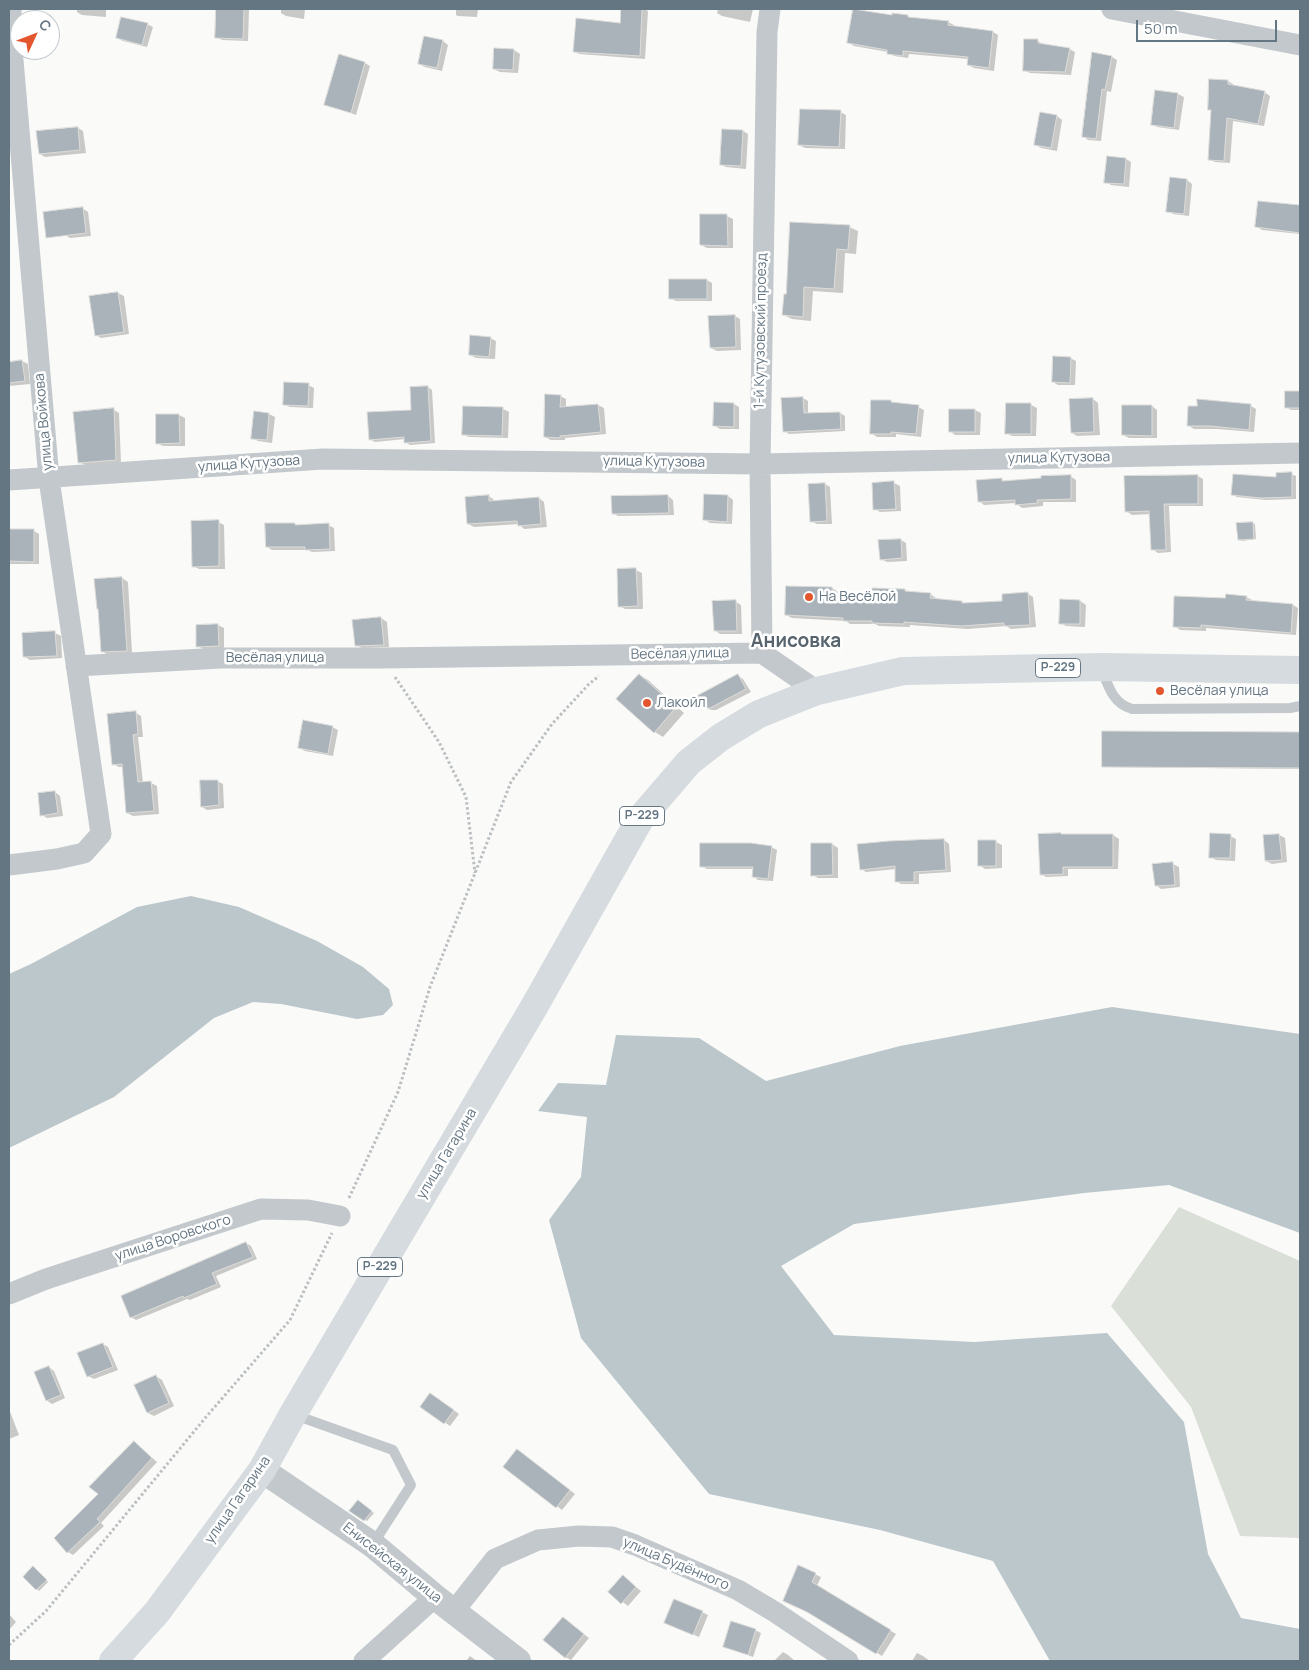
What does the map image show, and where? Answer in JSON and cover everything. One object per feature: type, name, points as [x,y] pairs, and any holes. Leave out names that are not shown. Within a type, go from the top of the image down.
[{"type":"main road","name":"Р-229","points":[[817,691],[903,671],[1100,667],[1300,670]]},
{"type":"main road","name":"улица Гагарина","points":[[113,1661],[158,1612],[262,1470],[292,1414],[534,1007],[640,819],[689,762],[721,737],[759,714],[817,691]]},
{"type":"street","name":"улица Войкова","points":[[9,865],[57,860],[84,853],[101,834],[49,479],[12,47],[11,9]]},
{"type":"street","name":"1-й Кутузовский проезд","points":[[762,653],[760,464],[763,192],[767,32],[770,9]]},
{"type":"street","points":[[1112,9],[1300,45]]},
{"type":"street","name":"улица Кутузова","points":[[9,480],[49,479],[323,459],[760,464],[1300,453]]},
{"type":"street","points":[[762,653],[817,691]]},
{"type":"street","name":"Весёлая улица","points":[[76,666],[220,658],[762,653]]},
{"type":"street","name":"улица Воровского","points":[[9,1294],[46,1279],[262,1209],[308,1210],[340,1216]]},
{"type":"street","name":"Енисейская улица","points":[[262,1470],[373,1545],[444,1604],[518,1661]]},
{"type":"street","name":"улица Будённого","points":[[364,1661],[444,1604],[495,1560],[538,1540],[579,1536],[612,1537],[635,1545],[738,1590],[775,1612],[848,1661]]},
{"type":"lane","points":[[1100,667],[1111,694],[1119,702],[1132,709],[1290,708],[1300,706]]},
{"type":"lane","points":[[292,1414],[393,1450],[411,1485],[373,1545]]},
{"type":"path","points":[[9,1645],[46,1611],[206,1417],[290,1320],[398,1092],[430,987],[511,782],[552,724],[589,684],[628,654]]},
{"type":"path","points":[[382,658],[439,742],[466,797],[475,873]]},
{"type":"shaded area","points":[[191,896],[239,907],[317,941],[363,967],[389,989],[393,1005],[383,1015],[357,1019],[281,1004],[253,1002],[214,1018],[114,1097],[9,1148],[9,974],[137,907]]},
{"type":"shaded area","points":[[1112,1007],[1300,1034],[1300,1233],[1169,1185],[1084,1193],[854,1224],[781,1266],[834,1335],[974,1342],[1107,1333],[1184,1422],[1208,1554],[1241,1618],[1300,1629],[1300,1661],[1050,1661],[993,1561],[880,1530],[709,1494],[581,1338],[549,1220],[581,1177],[587,1117],[538,1111],[558,1083],[606,1085],[616,1035],[699,1038],[766,1081],[900,1046]]},
{"type":"shaded area","points":[[1179,1207],[1300,1261],[1300,1538],[1240,1536],[1191,1407],[1111,1306]]},
{"type":"building","points":[[216,9],[244,9],[243,39],[215,38]]},
{"type":"building","points":[[621,9],[642,9],[640,56],[573,52],[576,18],[620,23]]},
{"type":"building","points":[[853,9],[949,21],[948,25],[993,31],[989,68],[967,65],[968,57],[903,51],[903,56],[887,54],[887,50],[847,43]]},
{"type":"building","points":[[121,17],[148,23],[142,45],[116,38]]},
{"type":"building","points":[[424,36],[443,40],[437,68],[418,64]]},
{"type":"building","points":[[1024,39],[1038,39],[1038,43],[1070,48],[1065,72],[1023,71]]},
{"type":"building","points":[[494,48],[514,49],[513,70],[493,69]]},
{"type":"building","points":[[1092,52],[1112,56],[1105,90],[1102,89],[1096,139],[1082,137]]},
{"type":"building","points":[[339,54],[365,62],[351,113],[324,105]]},
{"type":"building","points":[[1209,79],[1228,80],[1228,84],[1265,91],[1258,124],[1227,118],[1224,161],[1208,160],[1211,110],[1208,110]]},
{"type":"building","points":[[1155,90],[1178,93],[1174,128],[1151,125]]},
{"type":"building","points":[[800,109],[841,110],[839,147],[798,145]]},
{"type":"building","points":[[1040,112],[1057,115],[1051,148],[1034,145]]},
{"type":"building","points":[[78,127],[80,150],[39,154],[36,131]]},
{"type":"building","points":[[722,129],[743,130],[741,166],[720,165]]},
{"type":"building","points":[[1107,156],[1126,158],[1124,184],[1104,183]]},
{"type":"building","points":[[1170,177],[1187,179],[1184,214],[1166,212]]},
{"type":"building","points":[[1258,201],[1300,205],[1300,233],[1255,227]]},
{"type":"building","points":[[83,207],[86,233],[46,238],[43,212]]},
{"type":"building","points":[[700,214],[727,214],[728,246],[700,245]]},
{"type":"building","points":[[790,222],[850,225],[848,250],[837,249],[834,289],[804,287],[803,317],[782,315],[784,294],[786,294]]},
{"type":"building","points":[[669,279],[707,279],[707,299],[669,299]]},
{"type":"building","points":[[118,292],[124,332],[95,336],[89,296]]},
{"type":"building","points":[[735,315],[736,347],[710,348],[708,316]]},
{"type":"building","points":[[470,335],[491,337],[489,357],[469,355]]},
{"type":"building","points":[[1053,356],[1071,357],[1070,383],[1052,382]]},
{"type":"building","points":[[22,360],[25,381],[9,383],[9,362]]},
{"type":"building","points":[[284,382],[309,383],[308,406],[283,405]]},
{"type":"building","points":[[428,386],[431,441],[404,443],[404,437],[369,440],[367,412],[411,410],[410,387]]},
{"type":"building","points":[[1285,391],[1300,391],[1300,408],[1285,408]]},
{"type":"building","points":[[545,394],[561,395],[560,407],[598,404],[601,432],[560,436],[560,438],[544,437]]},
{"type":"building","points":[[803,397],[804,413],[840,412],[841,429],[783,432],[781,398]]},
{"type":"building","points":[[1093,398],[1094,432],[1071,433],[1069,399]]},
{"type":"building","points":[[1197,399],[1251,404],[1249,430],[1211,426],[1187,426],[1188,406],[1197,406]]},
{"type":"building","points":[[871,400],[891,400],[891,402],[919,405],[916,434],[891,432],[891,434],[870,434]]},
{"type":"building","points":[[714,402],[734,403],[734,427],[713,426]]},
{"type":"building","points":[[1006,403],[1031,403],[1031,434],[1005,434]]},
{"type":"building","points":[[1122,405],[1152,405],[1152,436],[1122,435]]},
{"type":"building","points":[[463,406],[503,407],[502,436],[462,435]]},
{"type":"building","points":[[114,408],[116,460],[78,463],[73,412]]},
{"type":"building","points":[[949,409],[975,409],[975,432],[949,432]]},
{"type":"building","points":[[254,411],[269,413],[267,440],[251,439]]},
{"type":"building","points":[[156,414],[179,414],[180,443],[156,444]]},
{"type":"building","points":[[1292,472],[1292,497],[1261,498],[1231,495],[1233,474],[1276,477],[1276,473]]},
{"type":"building","points":[[1071,475],[1071,499],[1037,500],[1038,503],[1015,505],[1015,500],[978,502],[976,480],[1002,478],[1002,481],[1041,478],[1041,476]]},
{"type":"building","points":[[1198,475],[1198,504],[1164,504],[1166,550],[1151,550],[1149,511],[1125,512],[1124,476]]},
{"type":"building","points":[[894,481],[896,509],[873,510],[872,483]]},
{"type":"building","points":[[825,483],[827,521],[810,522],[808,484]]},
{"type":"building","points":[[704,494],[728,495],[727,522],[703,520]]},
{"type":"building","points":[[489,495],[489,501],[539,497],[541,524],[518,526],[517,521],[467,524],[465,497]]},
{"type":"building","points":[[668,495],[669,513],[612,514],[611,496]]},
{"type":"building","points":[[219,520],[219,566],[192,567],[191,521]]},
{"type":"building","points":[[1253,522],[1254,539],[1238,540],[1236,523]]},
{"type":"building","points":[[265,523],[295,523],[295,525],[329,523],[330,549],[305,550],[305,547],[266,547]]},
{"type":"building","points":[[9,529],[34,529],[34,562],[9,561]]},
{"type":"building","points":[[901,539],[902,558],[880,560],[878,540]]},
{"type":"building","points":[[636,568],[638,606],[618,607],[617,569]]},
{"type":"building","points":[[122,577],[127,651],[101,652],[94,579]]},
{"type":"building","points":[[786,586],[832,587],[832,598],[872,599],[872,588],[905,589],[905,591],[931,593],[930,598],[962,601],[962,603],[1002,601],[1002,594],[1028,592],[1030,625],[1004,626],[1004,623],[961,626],[904,622],[904,624],[872,623],[872,621],[843,621],[843,618],[785,615]]},
{"type":"building","points":[[1226,594],[1247,596],[1246,600],[1293,604],[1291,633],[1201,625],[1201,628],[1173,627],[1174,596],[1225,598]]},
{"type":"building","points":[[1060,599],[1080,600],[1080,624],[1059,624]]},
{"type":"building","points":[[736,600],[737,631],[714,631],[712,601]]},
{"type":"building","points":[[381,617],[384,645],[355,646],[352,620]]},
{"type":"building","points":[[218,624],[219,646],[196,647],[196,625]]},
{"type":"building","points":[[55,631],[57,656],[23,657],[22,633]]},
{"type":"building","points":[[639,674],[676,707],[654,733],[616,699]]},
{"type":"building","points":[[738,674],[746,689],[710,708],[704,708],[697,696]]},
{"type":"building","points":[[136,711],[138,734],[133,735],[138,782],[151,781],[154,811],[126,813],[122,764],[112,765],[107,714]]},
{"type":"building","points":[[303,720],[333,726],[328,754],[298,748]]},
{"type":"building","points":[[1102,731],[1300,732],[1300,768],[1102,767]]},
{"type":"building","points":[[200,780],[218,780],[219,805],[201,807]]},
{"type":"building","points":[[55,791],[58,813],[40,816],[38,793]]},
{"type":"building","points":[[1210,833],[1231,834],[1230,858],[1209,858]]},
{"type":"building","points":[[1038,834],[1113,834],[1113,867],[1063,867],[1063,874],[1040,875]]},
{"type":"building","points":[[1279,834],[1282,860],[1265,861],[1263,835]]},
{"type":"building","points":[[944,839],[946,870],[914,872],[914,882],[895,882],[895,866],[860,870],[857,844]]},
{"type":"building","points":[[978,840],[996,840],[996,866],[978,866]]},
{"type":"building","points":[[700,843],[751,843],[772,846],[768,879],[752,877],[753,867],[700,867]]},
{"type":"building","points":[[811,843],[832,843],[833,875],[811,876]]},
{"type":"building","points":[[1173,862],[1175,885],[1155,886],[1152,864]]},
{"type":"building","points":[[246,1242],[253,1257],[212,1273],[217,1284],[130,1318],[121,1296]]},
{"type":"building","points":[[103,1343],[113,1367],[87,1377],[77,1353]]},
{"type":"building","points":[[49,1366],[61,1395],[46,1401],[34,1372]]},
{"type":"building","points":[[156,1375],[169,1403],[147,1413],[134,1385]]},
{"type":"building","points":[[430,1393],[454,1410],[444,1424],[420,1407]]},
{"type":"building","points":[[134,1441],[152,1458],[97,1519],[100,1522],[67,1553],[54,1538],[98,1494],[89,1487]]},
{"type":"building","points":[[517,1449],[570,1490],[556,1508],[503,1467]]},
{"type":"building","points":[[358,1500],[372,1511],[364,1521],[349,1511]]},
{"type":"building","points":[[798,1565],[816,1573],[812,1582],[891,1630],[876,1654],[807,1612],[783,1601]]},
{"type":"building","points":[[33,1566],[47,1580],[36,1590],[23,1577]]},
{"type":"building","points":[[623,1575],[636,1587],[621,1604],[608,1592]]},
{"type":"building","points":[[674,1599],[703,1611],[693,1635],[664,1623]]},
{"type":"building","points":[[563,1617],[584,1634],[565,1658],[543,1640]]},
{"type":"building","points":[[731,1621],[756,1629],[748,1655],[723,1647]]},
{"type":"place","name":"На Весёлой","points":[[809,597]]},
{"type":"place","name":"Весёлая улица","points":[[1160,691]]},
{"type":"place","name":"Лакойл","points":[[647,703]]},
{"type":"district","name":"Анисовка","points":[[796,642]]}]
